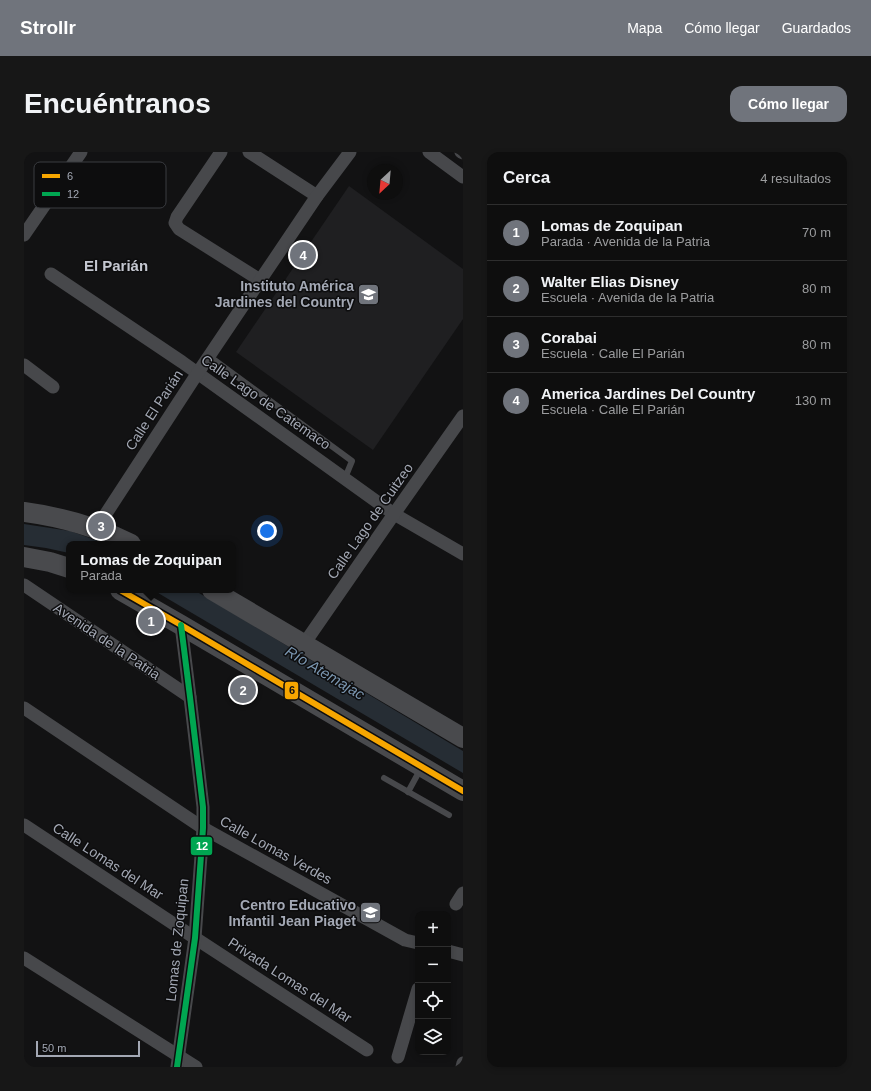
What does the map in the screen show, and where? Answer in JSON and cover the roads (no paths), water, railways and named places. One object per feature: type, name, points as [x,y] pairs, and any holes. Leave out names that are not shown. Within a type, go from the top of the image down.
[{"type":"main road","points":[[24,512],[65,519],[96,529],[124,541]]},
{"type":"main road","points":[[24,557],[66,567]]},
{"type":"main road","points":[[125,593],[463,791]]},
{"type":"main road","points":[[217,593],[463,738]]},
{"type":"street","points":[[74,162],[81,152]]},
{"type":"street","points":[[221,152],[177,217],[175,223],[179,229],[260,280]]},
{"type":"street","points":[[249,152],[317,196]]},
{"type":"street","name":"Calle El Parián","points":[[96,529],[260,280],[317,196],[350,152]]},
{"type":"street","points":[[429,152],[463,176]]},
{"type":"street","points":[[24,236],[43,208]]},
{"type":"street","name":"Calle Lago de Catemaco","points":[[51,274],[182,362],[394,514],[463,554]]},
{"type":"street","points":[[24,365],[53,387]]},
{"type":"street","name":"Calle Lago de Cuitzeo","points":[[304,644],[463,416]]},
{"type":"street","name":"Avenida de la Patria","points":[[24,585],[190,697]]},
{"type":"street","name":"Lomas de Zoquipan","points":[[178,1062],[195,938],[203,828],[203,807],[181,625]]},
{"type":"street","name":"Calle Lomas Verdes","points":[[24,708],[203,828],[405,940],[415,942]]},
{"type":"street","name":"Calle Lomas del Mar","points":[[24,825],[195,938]]},
{"type":"street","name":"Privada Lomas del Mar","points":[[195,938],[367,1050]]},
{"type":"street","points":[[451,952],[463,956]]},
{"type":"street","points":[[26,961],[178,1062],[196,1067]]},
{"type":"street","points":[[398,1057],[415,999]]},
{"type":"street","points":[[462,1067],[463,1063]]},
{"type":"lane","points":[[209,356],[352,461],[345,478]]},
{"type":"lane","points":[[408,792],[422,767]]},
{"type":"lane","points":[[384,778],[449,815]]},
{"type":"water","points":[[24,524],[70,531],[98,541],[66,541],[66,552],[24,545]]},
{"type":"water","name":"Río Atemajac","points":[[158,593],[199,593],[463,751],[463,773]]},
{"type":"place","name":"America Jardines Del Country","points":[[303,255]]},
{"type":"place","name":"Instituto América Jardines del Country","points":[[369,294]]},
{"type":"place","name":"Corabai","points":[[101,526]]},
{"type":"place","name":"Lomas de Zoquipan","points":[[151,621]]},
{"type":"place","name":"Walter Elias Disney","points":[[243,690]]},
{"type":"place","name":"Centro Educativo Infantil Jean Piaget","points":[[371,913]]},
{"type":"district","name":"El Parián","points":[[116,266]]}]
